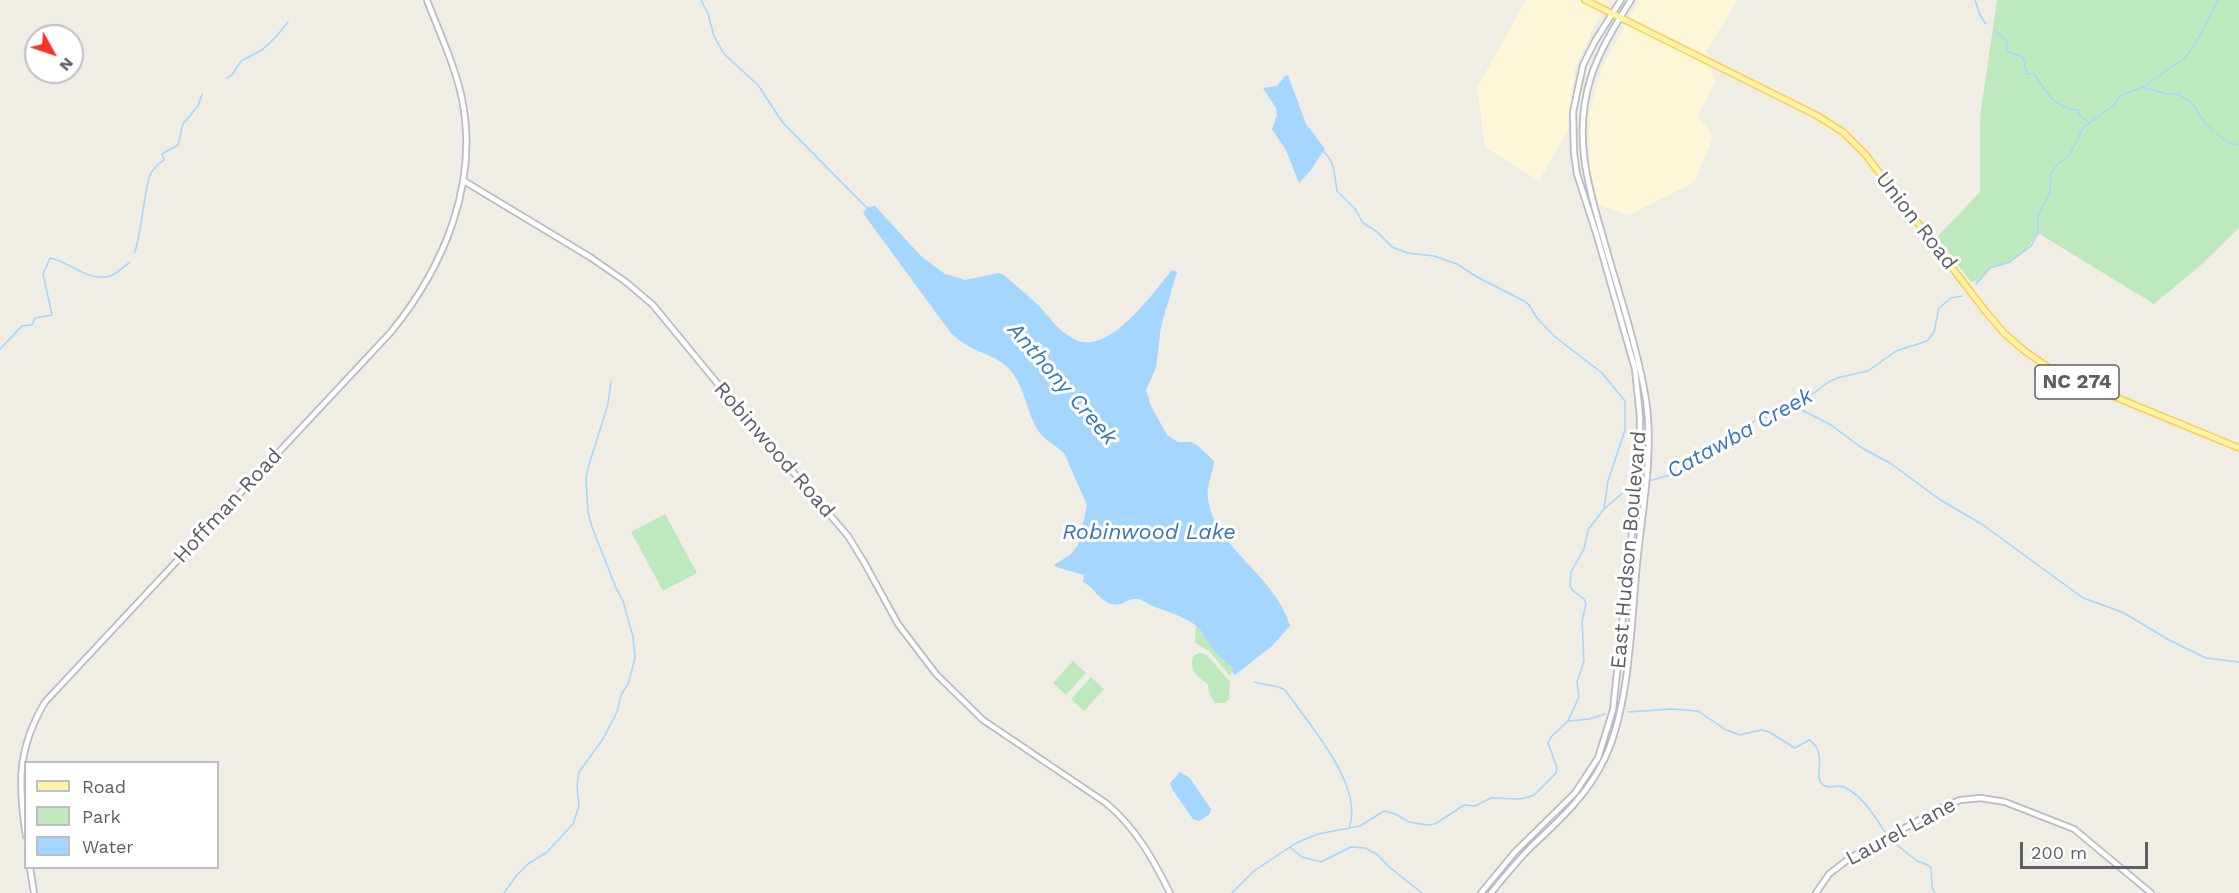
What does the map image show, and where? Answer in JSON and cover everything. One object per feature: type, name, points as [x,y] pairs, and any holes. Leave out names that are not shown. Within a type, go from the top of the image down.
[{"type":"main road","points":[[427,0],[462,102],[467,139],[464,181]]},
{"type":"main road","name":"Union Road","points":[[1585,0],[1816,115],[1843,132],[1865,154],[1997,325],[2037,360],[2079,383],[2239,448]]},
{"type":"main road","name":"East Hudson Boulevard","points":[[1481,893],[1515,852],[1575,794],[1598,758],[1613,710],[1639,467],[1641,424],[1635,369],[1597,236],[1580,187],[1574,153],[1574,106],[1582,69],[1595,41],[1621,0]]},
{"type":"main road","name":"East Hudson Boulevard","points":[[1491,893],[1514,865],[1582,797],[1610,749],[1623,696],[1647,465],[1648,434],[1645,398],[1632,342],[1589,190],[1582,149],[1584,115],[1592,75],[1605,44],[1631,0]]},
{"type":"main road","name":"Hoffman Road","points":[[24,819],[20,786],[21,765],[30,731],[45,702],[400,321],[423,287],[443,248],[464,181]]},
{"type":"main road","name":"Robinwood Road","points":[[464,181],[590,257],[626,282],[653,305],[848,536],[898,624],[936,674],[983,720],[1098,798],[1120,816],[1145,847],[1170,893]]},
{"type":"main road","name":"Laurel Lane","points":[[1816,893],[1829,874],[1850,858],[1942,807],[1960,800],[1980,798],[2005,802],[2074,829],[2151,893]]},
{"type":"main road","points":[[30,869],[34,893]]},
{"type":"shaded area","points":[[1526,0],[1609,0],[1575,68],[1567,132],[1539,181],[1485,147],[1477,88]]},
{"type":"shaded area","points":[[1639,0],[1738,0],[1706,51],[1715,82],[1698,116],[1713,137],[1695,182],[1628,215],[1599,205],[1590,169],[1589,114],[1602,68]]},
{"type":"green space","points":[[1997,0],[2239,0],[2239,228],[2202,264],[2154,304],[2038,233],[2027,249],[2010,262],[1990,268],[1981,280],[1971,282],[1937,237],[1980,192],[1980,117]]},
{"type":"green space","points":[[665,514],[697,573],[663,591],[631,532]]},
{"type":"green space","points":[[1196,626],[1223,660],[1233,668],[1230,676],[1209,651],[1195,643]]},
{"type":"green space","points":[[1199,653],[1207,655],[1230,682],[1229,699],[1225,703],[1215,703],[1209,693],[1208,684],[1197,676],[1193,669],[1193,656]]},
{"type":"green space","points":[[1073,661],[1086,673],[1066,695],[1053,683]]},
{"type":"green space","points":[[1091,677],[1104,689],[1084,711],[1071,699]]},
{"type":"water","points":[[1288,75],[1306,124],[1325,149],[1299,183],[1286,150],[1272,129],[1277,115],[1276,108],[1263,88],[1277,86]]},
{"type":"water","name":"Robinwood Lake","points":[[875,206],[921,256],[945,274],[965,280],[999,273],[1004,275],[1035,302],[1062,331],[1072,338],[1086,342],[1100,340],[1114,332],[1142,307],[1172,270],[1177,272],[1161,326],[1156,368],[1146,390],[1151,406],[1167,435],[1178,442],[1191,442],[1197,445],[1214,461],[1208,493],[1212,515],[1233,547],[1272,592],[1283,608],[1290,626],[1273,645],[1235,675],[1232,672],[1233,668],[1215,651],[1193,623],[1138,599],[1116,605],[1108,603],[1083,582],[1084,575],[1054,565],[1070,555],[1078,545],[1087,505],[1065,455],[1035,426],[1013,373],[999,361],[964,344],[950,332],[863,213],[867,207]]},
{"type":"water","points":[[1180,772],[1190,778],[1211,809],[1210,814],[1199,821],[1193,819],[1172,789],[1170,783]]},
{"type":"waterway","name":"Anthony Creek","points":[[701,0],[708,14],[714,36],[724,54],[758,85],[783,123],[867,208]]},
{"type":"waterway","points":[[1975,0],[1986,24]]},
{"type":"waterway","name":"Catawba Creek","points":[[1976,284],[1990,268],[2010,262],[2031,246],[2038,233],[2038,215],[2050,193],[2051,173],[2069,156],[2083,128],[2114,105],[2120,96],[2143,87],[2182,60],[2193,48],[2218,0]]},
{"type":"waterway","points":[[227,78],[232,75],[241,61],[262,50],[288,22]]},
{"type":"waterway","points":[[1994,30],[2006,40],[2008,52],[2023,57],[2027,74],[2034,74],[2056,103],[2079,110],[2079,115],[2090,123]]},
{"type":"waterway","points":[[2144,88],[2178,94],[2192,103],[2212,130]]},
{"type":"waterway","points":[[135,252],[150,175],[164,160],[162,154],[178,145],[183,124],[198,106],[202,94]]},
{"type":"waterway","points":[[2217,134],[2229,143],[2239,145]]},
{"type":"waterway","points":[[1324,152],[1333,166],[1337,191],[1355,209],[1363,223],[1376,231],[1392,247],[1408,253],[1434,256],[1457,264],[1524,301],[1554,336],[1602,373],[1625,401],[1625,430],[1608,481],[1604,508]]},
{"type":"waterway","points":[[0,349],[22,326],[32,325],[35,318],[52,315],[43,274],[50,258],[94,277],[113,275],[130,262]]},
{"type":"waterway","name":"Catawba Creek","points":[[1639,484],[1682,470],[1758,419],[1795,407],[1830,381],[1868,371],[1896,351],[1927,341],[1934,332],[1939,308],[1951,298],[1962,296]]},
{"type":"waterway","points":[[504,893],[517,875],[528,864],[547,852],[573,824],[579,806],[577,786],[579,772],[603,739],[617,712],[635,658],[633,637],[623,601],[588,512],[586,479],[608,404],[611,381]]},
{"type":"waterway","points":[[1796,407],[1831,425],[1862,448],[1890,463],[1939,499],[1983,525],[2083,598],[2122,612],[2171,641],[2206,658],[2239,662]]},
{"type":"waterway","name":"Catawba Creek","points":[[1232,893],[1254,871],[1296,843],[1318,834],[1360,826],[1384,811],[1409,822],[1435,824],[1464,805],[1475,806],[1491,798],[1519,799],[1534,795],[1556,773],[1557,768],[1548,743],[1551,737],[1568,721],[1579,697],[1577,682],[1584,661],[1582,621],[1586,604],[1584,599],[1572,590],[1571,572],[1584,549],[1588,530],[1604,509],[1635,485]]},
{"type":"waterway","name":"Anthony Creek","points":[[1255,682],[1285,690],[1320,737],[1342,775],[1349,793],[1352,811],[1349,828]]},
{"type":"waterway","points":[[1628,712],[1672,709],[1698,711],[1726,730],[1740,735],[1761,730],[1769,732],[1795,748],[1809,740],[1819,753],[1819,776],[1822,784],[1827,787],[1841,786],[1851,791],[1867,807],[1885,832]]},
{"type":"waterway","points":[[1568,721],[1589,719],[1605,714]]},
{"type":"waterway","points":[[1892,841],[1917,861],[1931,868],[1932,887],[1935,893]]},
{"type":"waterway","points":[[1291,848],[1302,857],[1321,862],[1351,847],[1365,848],[1378,855],[1422,893]]}]
